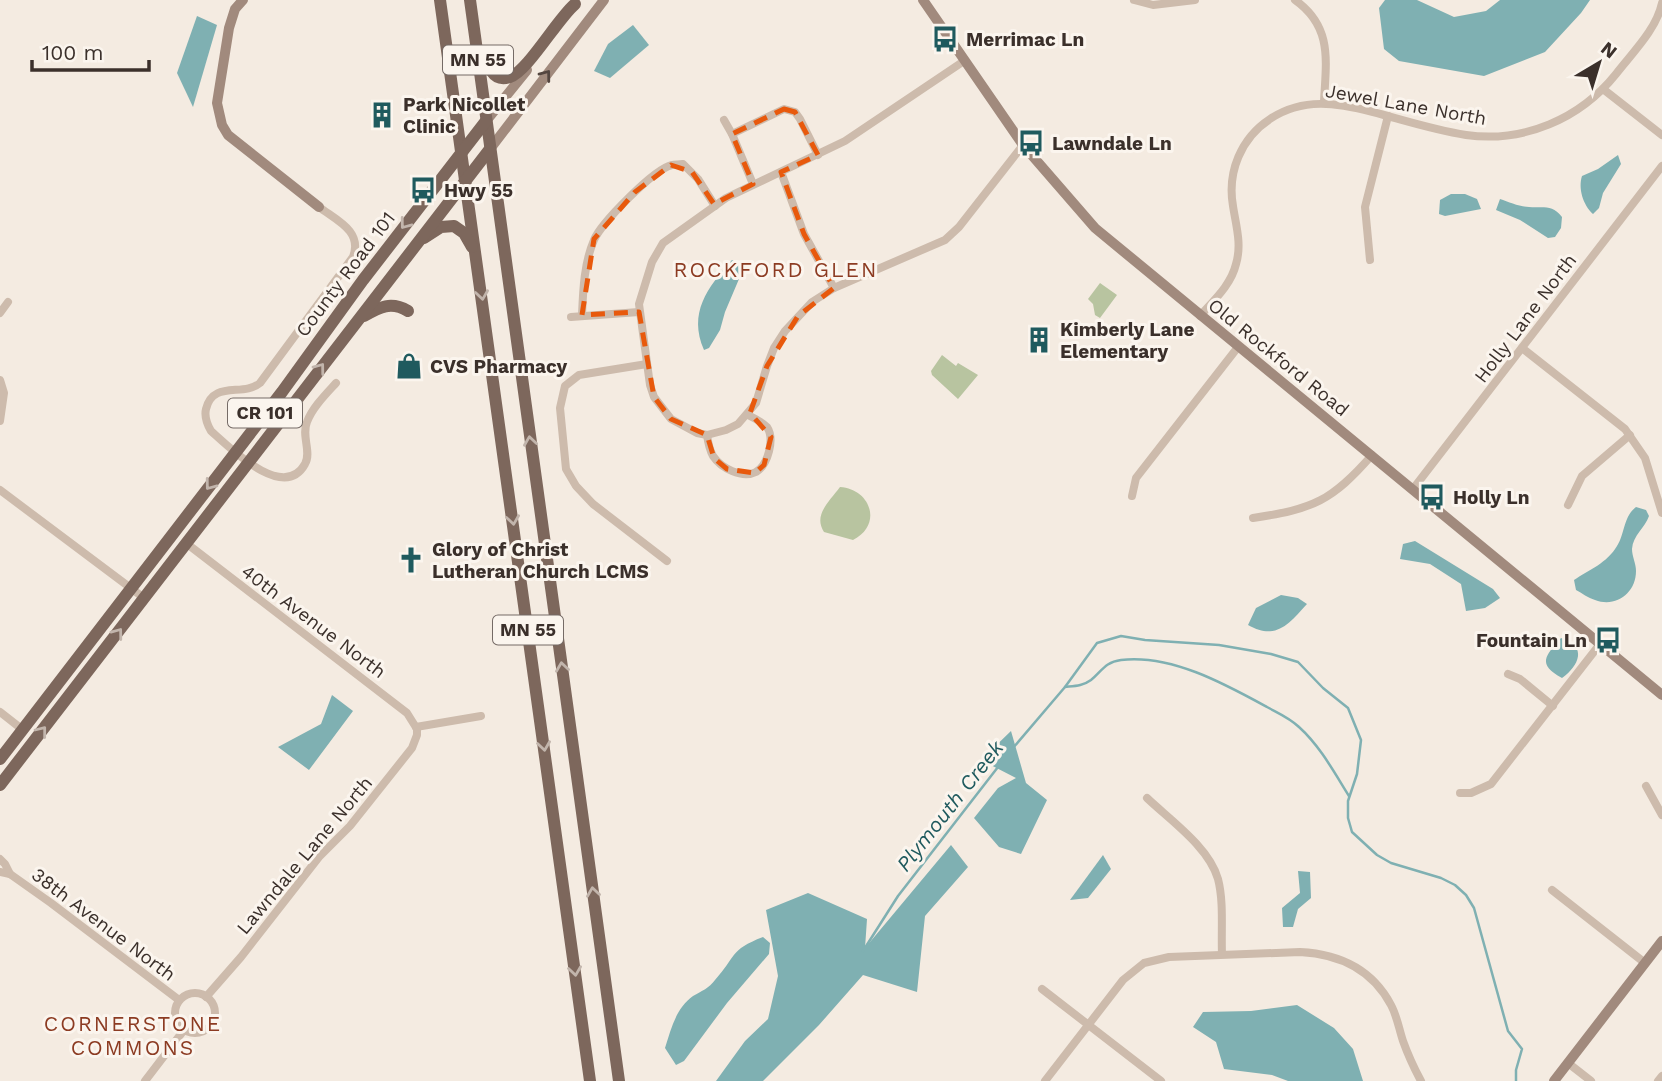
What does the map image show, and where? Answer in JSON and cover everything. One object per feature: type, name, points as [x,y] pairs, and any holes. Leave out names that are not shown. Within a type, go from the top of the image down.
[{"type":"main road","name":"MN 55","points":[[440,0],[590,1081]]},
{"type":"main road","name":"MN 55","points":[[471,0],[619,1081]]},
{"type":"main road","points":[[471,0],[487,66],[496,76],[508,78],[523,67],[564,13],[577,2]]},
{"type":"main road","name":"County Road 101","points":[[0,759],[486,121]]},
{"type":"main road","name":"County Road 101","points":[[0,785],[490,149]]},
{"type":"main road","points":[[417,241],[441,227],[454,226],[464,233],[477,256]]},
{"type":"main road","points":[[357,320],[389,304],[408,311]]},
{"type":"street","points":[[243,0],[235,9],[229,28],[217,103],[222,125],[228,135],[318,207]]},
{"type":"street","points":[[490,149],[604,0]]},
{"type":"street","name":"Old Rockford Road","points":[[923,0],[1023,145],[1095,228],[1662,695]]},
{"type":"street","points":[[1134,0],[1153,5],[1195,0]]},
{"type":"street","points":[[1296,0],[1314,17],[1325,41],[1324,102]]},
{"type":"street","points":[[486,121],[577,2]]},
{"type":"street","name":"Jewel Lane North","points":[[1200,316],[1226,285],[1236,265],[1238,235],[1231,189],[1237,159],[1255,132],[1268,120],[1298,106],[1324,102],[1468,135],[1508,136],[1529,132],[1558,121],[1585,105],[1603,89],[1654,24],[1662,3]]},
{"type":"street","points":[[964,61],[856,135],[753,184],[715,206],[671,236],[656,252],[642,292],[639,312],[650,385],[661,409],[686,429],[707,435],[738,424],[757,403],[766,366],[785,331],[812,302],[834,288],[945,240],[959,227],[1023,145]]},
{"type":"street","points":[[1603,89],[1662,135]]},
{"type":"street","points":[[733,134],[784,109],[795,112],[818,155]]},
{"type":"street","points":[[1370,260],[1364,207],[1388,116]]},
{"type":"street","points":[[724,120],[733,134],[753,184]]},
{"type":"street","points":[[582,316],[583,291],[594,239],[635,192],[671,165],[682,164],[698,179],[715,206]]},
{"type":"street","name":"Holly Lane North","points":[[1413,489],[1662,166]]},
{"type":"street","points":[[781,172],[804,234],[834,288]]},
{"type":"street","name":"County Road 101","points":[[318,207],[350,229],[356,250],[350,262],[260,383],[247,390],[224,390],[217,393],[208,402],[206,423],[211,431],[249,461],[280,479],[298,473],[306,463],[307,422],[336,383]]},
{"type":"street","points":[[0,313],[8,302]]},
{"type":"street","points":[[571,317],[639,312]]},
{"type":"street","points":[[1132,496],[1136,478],[1238,347]]},
{"type":"street","points":[[1522,348],[1613,418],[1630,435],[1645,458],[1662,513]]},
{"type":"street","points":[[647,364],[579,375],[572,379],[561,396],[561,420],[566,469],[576,486],[593,504],[667,561]]},
{"type":"street","points":[[0,380],[4,393],[0,421]]},
{"type":"street","points":[[707,435],[714,458],[727,469],[742,474],[755,472],[764,465],[771,438],[767,428],[748,415]]},
{"type":"street","points":[[1568,505],[1583,476],[1630,435]]},
{"type":"street","points":[[1253,518],[1312,506],[1340,489],[1372,455]]},
{"type":"street","points":[[0,490],[144,598]]},
{"type":"street","name":"40th Avenue North","points":[[186,543],[407,713],[416,728]]},
{"type":"street","points":[[1460,793],[1471,793],[1491,784],[1600,644]]},
{"type":"street","points":[[1508,674],[1520,679],[1553,706]]},
{"type":"street","points":[[0,712],[23,730]]},
{"type":"street","points":[[416,728],[481,716]]},
{"type":"street","name":"Lawndale Lane North","points":[[206,997],[241,957],[318,857],[363,811],[412,748],[417,735],[416,728]]},
{"type":"street","points":[[1646,786],[1662,815]]},
{"type":"street","points":[[1147,798],[1198,846],[1213,867],[1220,892],[1222,954]]},
{"type":"street","name":"38th Avenue North","points":[[0,859],[10,874]]},
{"type":"street","name":"38th Avenue North","points":[[0,872],[10,874],[179,1000]]},
{"type":"street","points":[[1552,890],[1645,963]]},
{"type":"street","points":[[1554,1081],[1662,942]]},
{"type":"street","points":[[1045,1081],[1123,980],[1144,963],[1169,957],[1319,953],[1354,965],[1369,976],[1391,1006],[1409,1056],[1422,1081]]},
{"type":"street","points":[[1042,989],[1161,1081]]},
{"type":"street","points":[[190,993],[206,997],[212,1003],[215,1016],[210,1026],[198,1033],[184,1030],[175,1015],[179,1000],[190,993]]},
{"type":"street","points":[[145,1081],[184,1030]]},
{"type":"street","points":[[1568,1063],[1591,1081]]},
{"type":"street","points":[[1658,1081],[1662,1076]]},
{"type":"highlighted area","points":[[784,109],[795,112],[818,155],[781,172],[804,234],[834,288],[798,316],[767,366],[750,413],[771,437],[764,465],[755,473],[727,469],[714,458],[707,435],[671,419],[654,397],[639,312],[582,315],[594,239],[635,192],[671,165],[692,172],[714,204],[753,184],[732,134]]},
{"type":"green space","points":[[1100,283],[1117,295],[1100,318],[1095,315],[1093,304],[1088,299]]},
{"type":"green space","points":[[942,355],[956,366],[958,363],[978,375],[958,399],[932,375],[931,371]]},
{"type":"green space","points":[[840,487],[859,494],[869,509],[868,526],[853,540],[824,532],[821,526],[821,514]]},
{"type":"water","points":[[1385,0],[1417,0],[1454,17],[1486,11],[1500,0],[1590,0],[1545,52],[1484,76],[1399,61],[1384,49],[1379,8]]},
{"type":"water","points":[[197,16],[217,25],[193,107],[177,73]]},
{"type":"water","points":[[633,25],[649,45],[610,78],[594,71],[608,44]]},
{"type":"water","points":[[1618,155],[1621,164],[1603,193],[1599,208],[1593,214],[1582,196],[1582,176]]},
{"type":"water","points":[[1451,194],[1465,194],[1477,199],[1481,209],[1445,216],[1439,214],[1440,200]]},
{"type":"water","points":[[1500,199],[1522,206],[1555,210],[1562,217],[1561,228],[1555,237],[1548,238],[1520,220],[1496,210]]},
{"type":"water","points":[[732,260],[738,262],[739,279],[720,330],[709,348],[704,350],[698,324],[699,313],[708,291]]},
{"type":"water","points":[[1636,507],[1646,510],[1649,516],[1633,544],[1636,571],[1629,592],[1617,600],[1603,602],[1576,590],[1574,580],[1613,552],[1629,516]]},
{"type":"water","points":[[1415,541],[1493,589],[1500,598],[1485,608],[1466,611],[1461,584],[1430,564],[1400,559],[1403,544]]},
{"type":"water","points":[[1281,595],[1298,598],[1307,604],[1288,624],[1274,631],[1258,630],[1248,625],[1256,608]]},
{"type":"water","points":[[1561,638],[1575,646],[1578,651],[1573,668],[1562,678],[1546,664],[1548,655]]},
{"type":"water","points":[[332,695],[353,711],[309,770],[278,747],[321,724]]},
{"type":"water","points":[[1011,731],[1026,783],[1047,800],[1021,854],[999,847],[974,818],[998,788],[1016,778],[981,760]]},
{"type":"water","points":[[951,845],[968,867],[925,916],[917,992],[863,975],[819,1025],[763,1081],[716,1081],[745,1041],[768,1019],[778,976],[766,910],[808,893],[867,919],[865,948]]},
{"type":"water","points":[[1103,855],[1111,869],[1088,898],[1070,900]]},
{"type":"water","points":[[1298,871],[1310,872],[1311,898],[1298,909],[1293,927],[1283,927],[1282,908],[1300,893]]},
{"type":"water","points":[[763,937],[770,943],[769,954],[727,1003],[684,1061],[676,1065],[665,1048],[682,1007],[713,983],[738,950]]},
{"type":"water","points":[[1297,1005],[1334,1028],[1353,1049],[1363,1081],[1288,1081],[1272,1075],[1224,1069],[1216,1042],[1193,1027],[1203,1012],[1251,1011]]},
{"type":"waterway","name":"Plymouth Creek","points":[[1013,748],[1065,687],[1097,643],[1121,636],[1219,645],[1271,654],[1298,662],[1323,688],[1348,708],[1361,740],[1357,774],[1348,801],[1348,818],[1352,832],[1377,855],[1391,863],[1455,885],[1466,895],[1474,908],[1508,1031],[1522,1049],[1516,1081]]},
{"type":"waterway","name":"Plymouth Creek","points":[[1065,687],[1088,682],[1107,665],[1121,660],[1159,662],[1197,673],[1234,689],[1295,724],[1320,751],[1349,796]]},
{"type":"waterway","name":"Plymouth Creek","points":[[863,951],[898,896],[998,767]]},
{"type":"place","name":"Merrimac Ln","points":[[945,39]]},
{"type":"place","name":"Park Nicollet Clinic","points":[[382,115]]},
{"type":"place","name":"Lawndale Ln","points":[[1031,143]]},
{"type":"place","name":"Hwy 55","points":[[423,190]]},
{"type":"place","name":"Kimberly Lane Elementary","points":[[1039,340]]},
{"type":"place","name":"CVS Pharmacy","points":[[409,366]]},
{"type":"place","name":"Holly Ln","points":[[1432,497]]},
{"type":"place","name":"Glory of Christ Lutheran Church LCMS","points":[[411,560]]},
{"type":"place","name":"Fountain Ln","points":[[1608,640]]},
{"type":"district","name":"ROCKFORD GLEN","points":[[776,270]]},
{"type":"district","name":"CORNERSTONE COMMONS","points":[[133,1036]]}]
